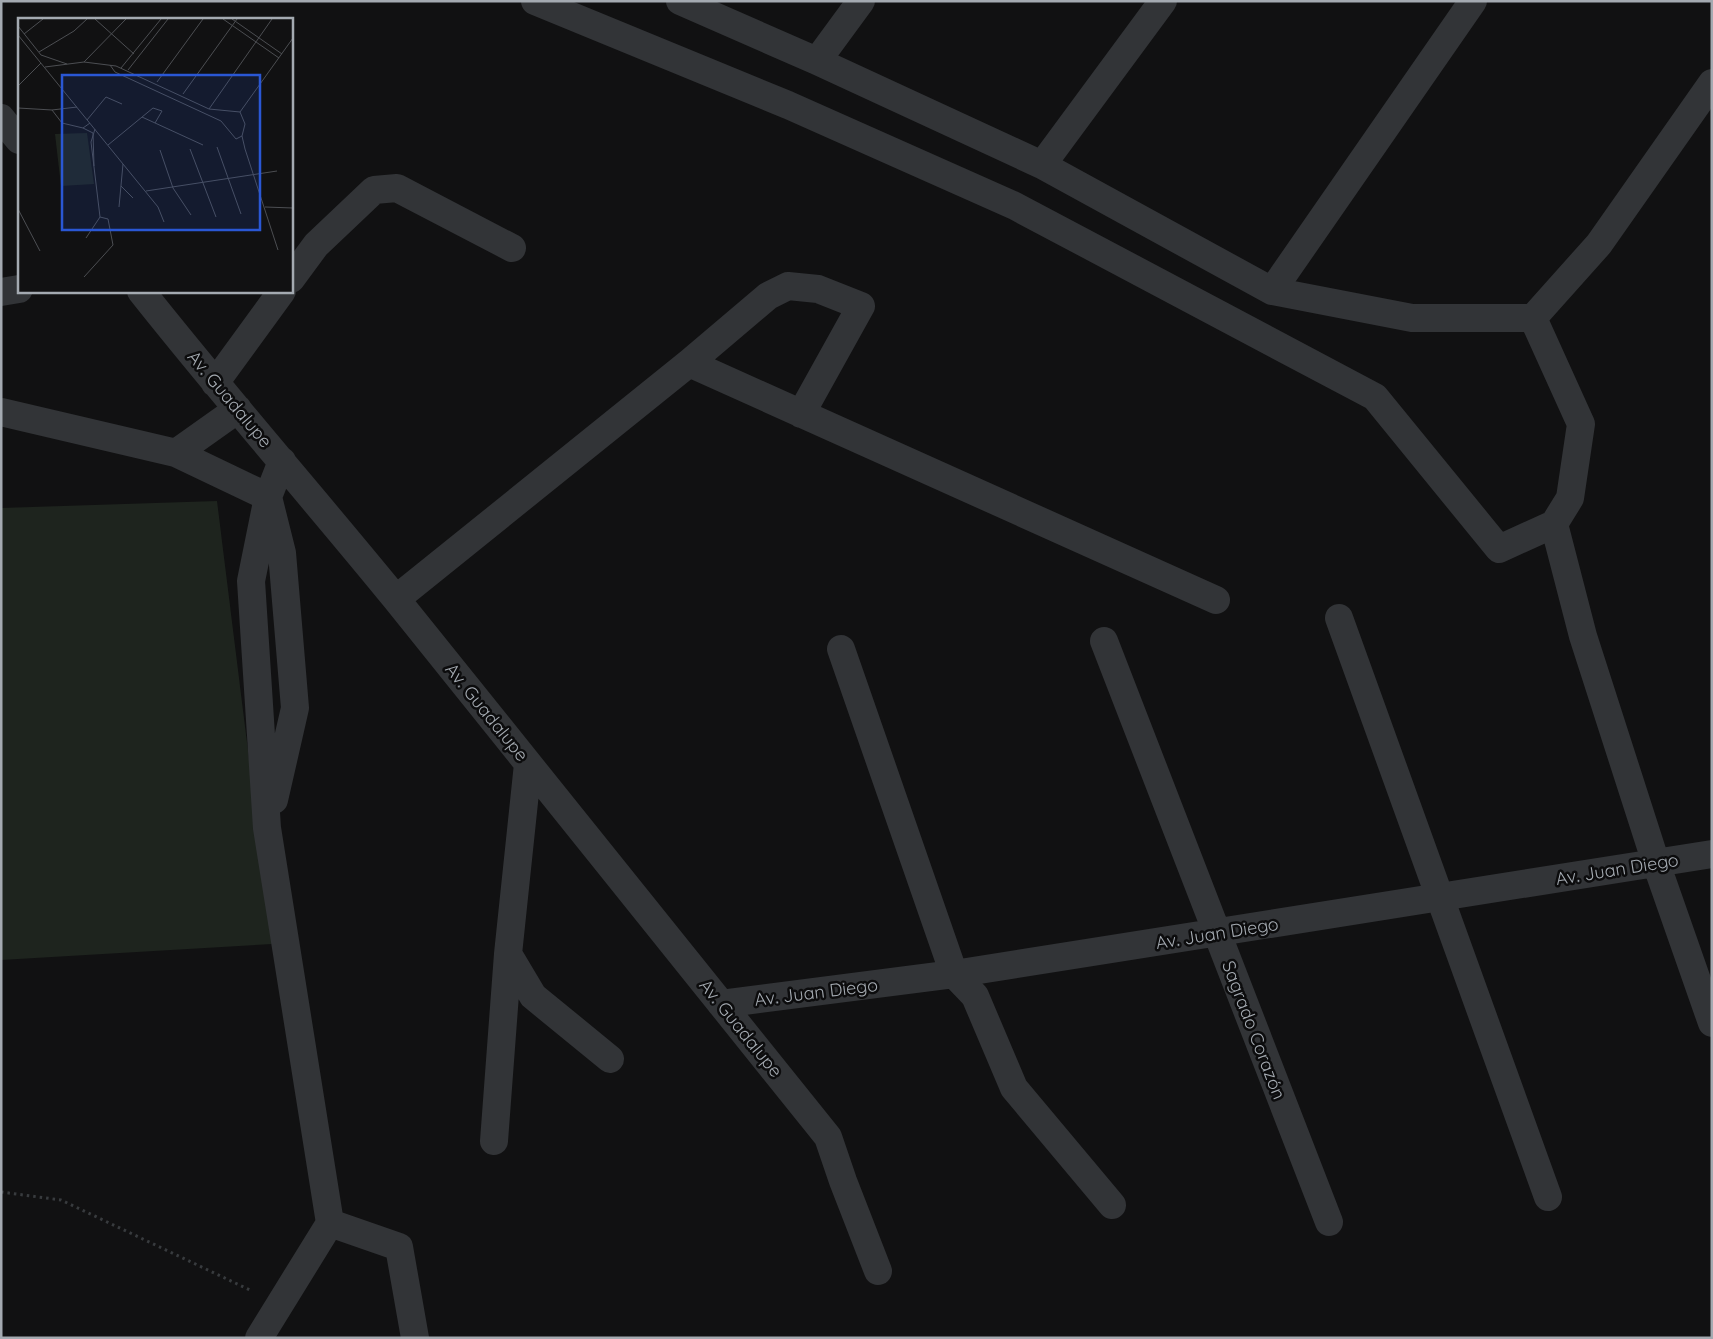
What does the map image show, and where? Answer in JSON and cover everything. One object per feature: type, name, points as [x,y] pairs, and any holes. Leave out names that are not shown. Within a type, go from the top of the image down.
[{"type":"street","points":[[535,1],[788,105],[1015,206],[1375,398],[1500,549],[1554,524],[1570,498],[1581,424],[1533,318]]},
{"type":"street","points":[[680,1],[1042,165],[1272,291],[1412,318],[1533,318],[1599,244],[1712,83]]},
{"type":"street","points":[[816,61],[860,1]]},
{"type":"street","points":[[1042,165],[1163,1]]},
{"type":"street","points":[[1272,291],[1473,1]]},
{"type":"street","points":[[1,118],[18,139]]},
{"type":"street","points":[[292,278],[316,245],[374,190],[397,188],[512,248]]},
{"type":"street","points":[[396,599],[689,363],[768,296],[788,286],[818,289],[861,306],[801,414]]},
{"type":"street","points":[[1,292],[18,289]]},
{"type":"street","name":"Av. Guadalupe","points":[[142,292],[215,383],[238,408],[396,599],[828,1137],[878,1271]]},
{"type":"street","points":[[215,383],[281,292]]},
{"type":"street","points":[[689,363],[1216,600]]},
{"type":"street","points":[[176,453],[238,408]]},
{"type":"street","points":[[1,412],[176,453],[268,497]]},
{"type":"street","points":[[259,1338],[330,1223],[267,828],[251,581],[268,497],[282,461]]},
{"type":"street","points":[[267,828],[295,708],[282,553],[268,497]]},
{"type":"street","points":[[1554,524],[1583,636],[1656,863],[1712,1023]]},
{"type":"street","points":[[1339,618],[1548,1197]]},
{"type":"street","name":"Sagrado Corazón","points":[[1104,641],[1329,1222]]},
{"type":"street","points":[[841,649],[954,974],[975,996],[1014,1088],[1112,1205]]},
{"type":"street","points":[[494,1141],[508,954],[528,764]]},
{"type":"street","name":"Av. Juan Diego","points":[[721,1004],[954,974],[1712,854]]},
{"type":"street","points":[[508,954],[533,996],[610,1059]]},
{"type":"street","points":[[330,1223],[399,1247],[416,1338]]},
{"type":"path","points":[[1,1192],[61,1200],[280,1304]]},
{"type":"shaded area","points":[[217,501],[272,944],[1,960],[1,508]]}]
